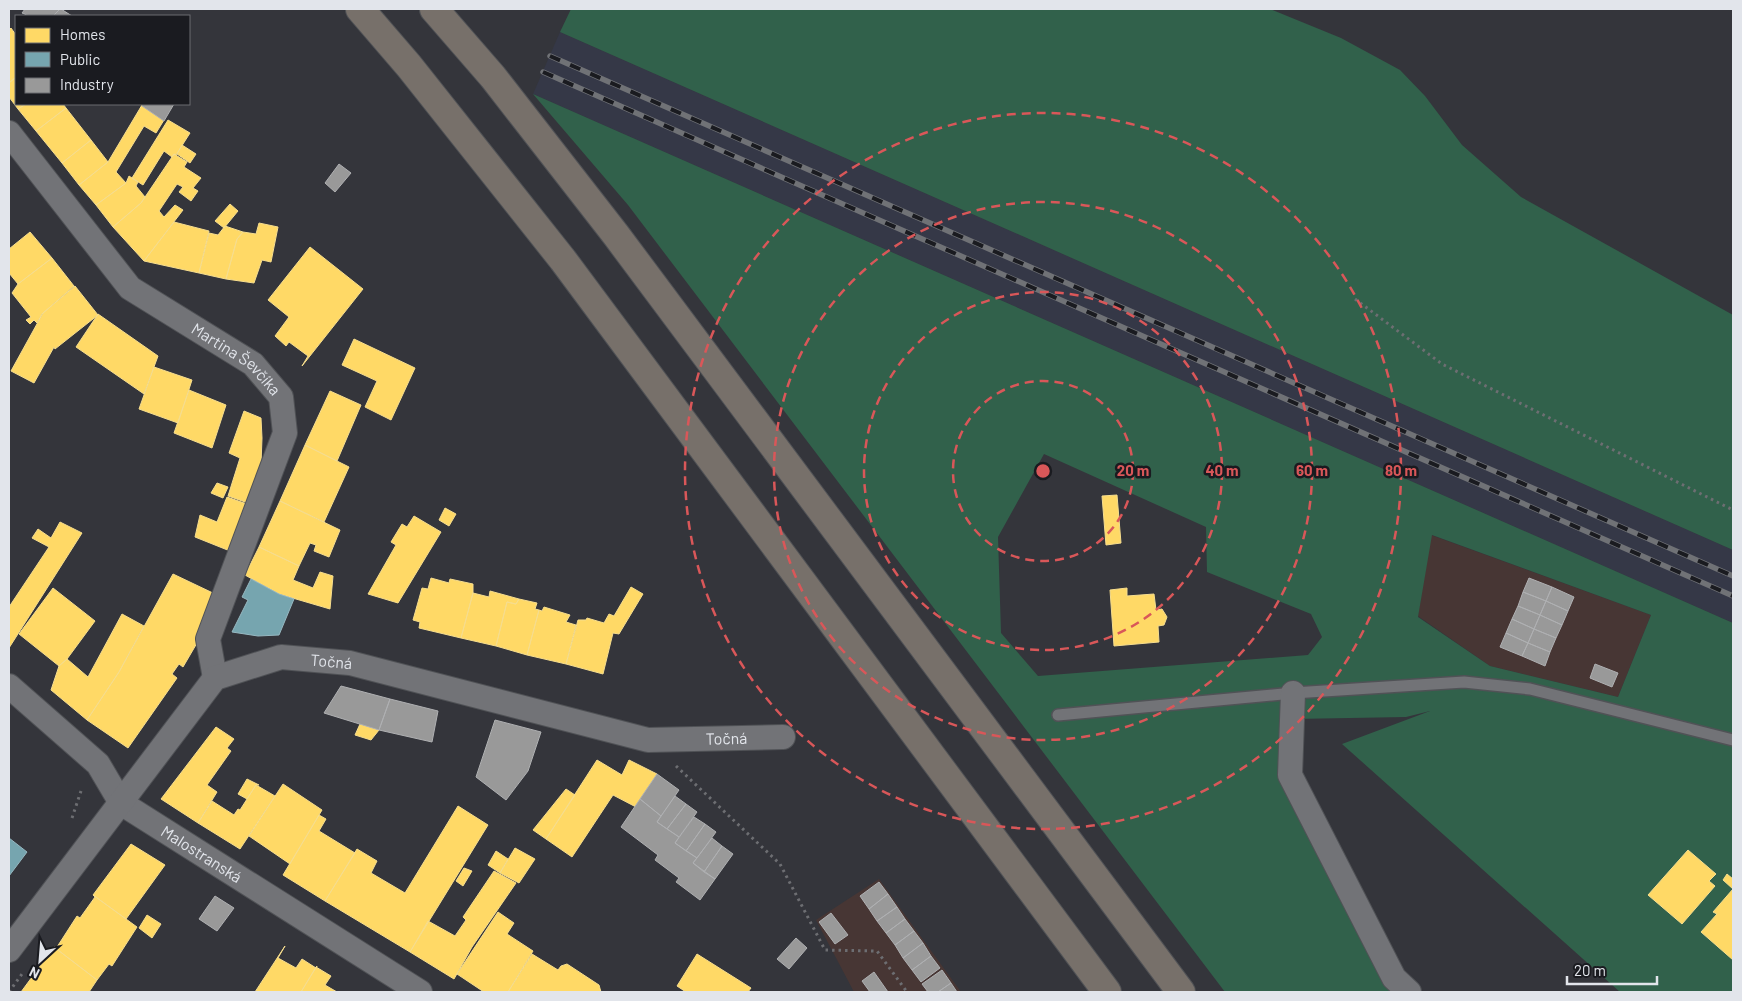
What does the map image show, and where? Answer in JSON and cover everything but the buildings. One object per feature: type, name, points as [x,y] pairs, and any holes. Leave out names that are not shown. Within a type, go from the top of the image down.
[{"type":"highway","points":[[360,9],[409,66],[563,260],[1107,992]]},
{"type":"highway","points":[[434,9],[493,77],[616,235],[1181,992]]},
{"type":"street","name":"Martina Ševčíka","points":[[9,133],[130,288],[253,364],[281,397],[285,433],[208,639],[215,678]]},
{"type":"street","name":"Točná","points":[[215,678],[281,657],[350,663],[648,740],[783,737]]},
{"type":"street","points":[[9,950],[215,678]]},
{"type":"street","name":"Malostranská","points":[[9,686],[98,764],[120,803],[420,992]]},
{"type":"street","points":[[1293,693],[1290,775],[1394,978],[1409,992]]},
{"type":"lane","points":[[1058,715],[1293,693],[1464,682],[1530,689],[1733,740]]},
{"type":"path","points":[[1355,299],[1442,364],[1733,510]]},
{"type":"path","points":[[648,740],[780,864],[825,950],[877,951],[907,992]]},
{"type":"path","points":[[69,823],[79,801],[80,788]]},
{"type":"shaded area","points":[[560,32],[1733,550],[1733,623],[533,94]]},
{"type":"shaded area","points":[[1431,535],[1651,615],[1618,697],[1490,666],[1418,616]]},
{"type":"shaded area","points":[[879,879],[961,992],[854,992],[816,920]]},
{"type":"green space","points":[[571,9],[1270,9],[1341,38],[1400,70],[1425,96],[1462,145],[1521,197],[1733,315],[1733,550],[560,32]]},
{"type":"green space","points":[[533,94],[1733,623],[1733,992],[1620,992],[1342,744],[1430,711],[1406,717],[1293,719],[1290,775],[1409,992],[1225,992],[628,205]],"holes":[[[1044,454],[1206,527],[1207,572],[1311,614],[1322,637],[1308,655],[1038,676],[1001,633],[998,537]],[[1432,535],[1651,615],[1618,697],[1490,666],[1418,617]]]},
{"type":"railway","points":[[550,56],[1733,576]]},
{"type":"railway","points":[[543,72],[1733,596]]}]
